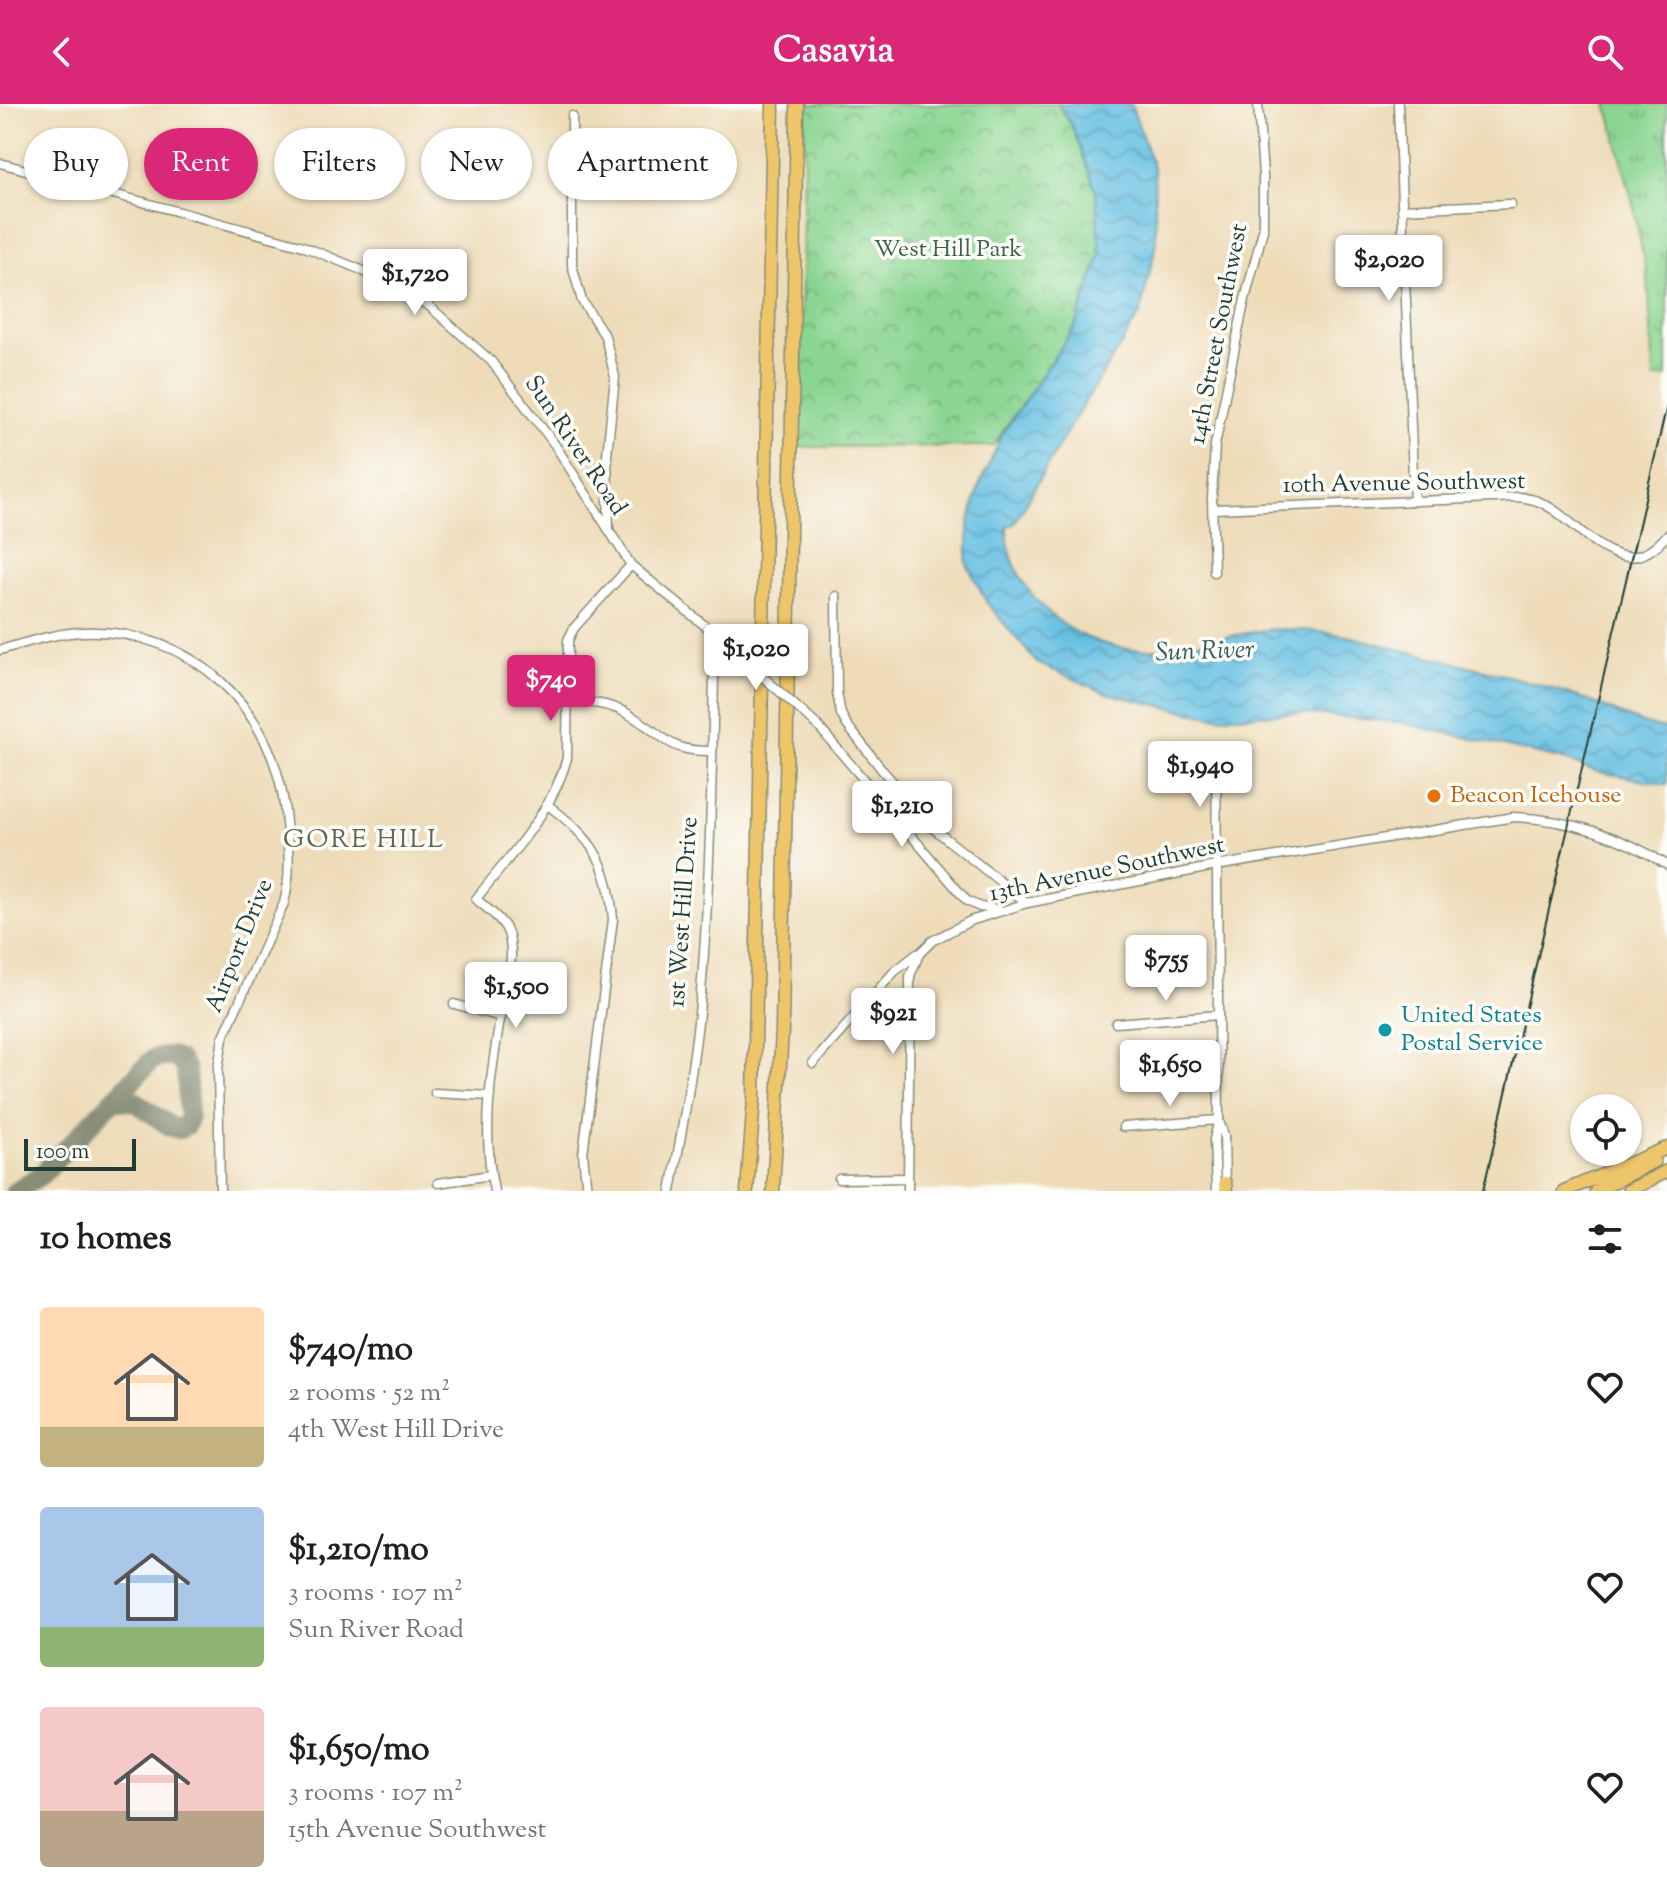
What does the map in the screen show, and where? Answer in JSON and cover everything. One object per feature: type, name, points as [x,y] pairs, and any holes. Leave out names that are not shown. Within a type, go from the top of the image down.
[{"type":"highway","points":[[747,1191],[754,1083],[773,104]]},
{"type":"highway","points":[[773,1191],[782,1030],[797,104]]},
{"type":"highway","points":[[1564,1191],[1667,1151]]},
{"type":"highway","points":[[1596,1191],[1667,1151]]},
{"type":"highway","points":[[1628,1191],[1667,1171]]},
{"type":"street","name":"14th Street Southwest","points":[[1214,572],[1215,445],[1244,303],[1263,230],[1258,104]]},
{"type":"street","points":[[1398,104],[1414,501]]},
{"type":"street","points":[[572,116],[572,265],[582,301],[605,336],[615,377],[607,455],[609,531]]},
{"type":"street","name":"Sun River Road","points":[[0,163],[300,245],[359,269],[429,306],[491,361],[555,445],[631,565],[715,634],[818,726],[967,901],[992,910],[1014,907]]},
{"type":"street","points":[[1402,209],[1511,204]]},
{"type":"street","name":"10th Avenue Southwest","points":[[1214,509],[1509,497],[1536,500],[1603,549],[1624,556],[1638,556],[1657,548],[1667,535]]},
{"type":"street","points":[[494,1191],[487,1135],[511,958],[511,938],[504,923],[476,899],[548,805],[563,774],[567,758],[568,640],[574,628],[631,565]]},
{"type":"street","points":[[836,596],[837,693],[841,714],[847,725],[934,829],[1027,903]]},
{"type":"street","name":"Airport Drive","points":[[0,650],[46,637],[84,632],[120,634],[159,644],[195,662],[233,691],[246,706],[267,743],[283,795],[289,883],[284,903],[223,1038],[220,1051],[220,1191]]},
{"type":"street","name":"1st West Hill Drive","points":[[671,1191],[686,1108],[708,905],[715,634]]},
{"type":"street","points":[[567,701],[609,705],[629,714],[681,749],[712,751]]},
{"type":"street","points":[[1216,752],[1219,1120],[1224,1135],[1223,1189]]},
{"type":"street","points":[[548,805],[577,827],[598,853],[611,887],[613,919],[583,1154],[587,1191]]},
{"type":"street","name":"13th Avenue Southwest","points":[[813,1063],[894,972],[932,941],[970,921],[1027,903],[1216,866],[1514,817],[1550,819],[1613,836],[1667,865]]},
{"type":"street","points":[[908,1191],[910,976],[919,954]]},
{"type":"street","points":[[454,1004],[501,1017]]},
{"type":"street","points":[[1116,1023],[1218,1015]]},
{"type":"street","points":[[435,1093],[490,1096]]},
{"type":"street","points":[[1123,1127],[1219,1120]]},
{"type":"street","points":[[438,1183],[491,1175]]},
{"type":"street","points":[[839,1179],[908,1178]]},
{"type":"green space","name":"West Hill Park","points":[[805,104],[1058,104],[1072,126],[1096,191],[1100,256],[1076,325],[993,446],[799,447]]},
{"type":"green space","points":[[1607,104],[1667,104],[1667,377],[1654,378],[1648,281],[1632,199]]},
{"type":"water","name":"Sun River","points":[[1058,104],[1131,104],[1154,170],[1156,245],[1140,314],[1070,426],[1014,524],[1007,526],[1013,562],[1043,607],[1072,630],[1111,646],[1156,649],[1244,633],[1301,630],[1351,637],[1532,683],[1667,729],[1667,784],[1598,772],[1564,760],[1403,723],[1301,713],[1215,717],[1106,693],[1037,663],[987,603],[967,564],[969,525],[978,488],[1003,433],[1076,325],[1100,256],[1096,191],[1072,126]]},
{"type":"taxiway","points":[[15,1191],[41,1175],[114,1099],[153,1059],[171,1056],[180,1061],[186,1070],[189,1117],[180,1129],[171,1127],[136,1102],[114,1099]]},
{"type":"railway","points":[[1483,1191],[1667,405]]},
{"type":"place","name":"Beacon Icehouse","points":[[1434,796]]},
{"type":"place","name":"United States Postal Service","points":[[1385,1030]]},
{"type":"district","name":"GORE HILL","points":[[364,840]]}]
